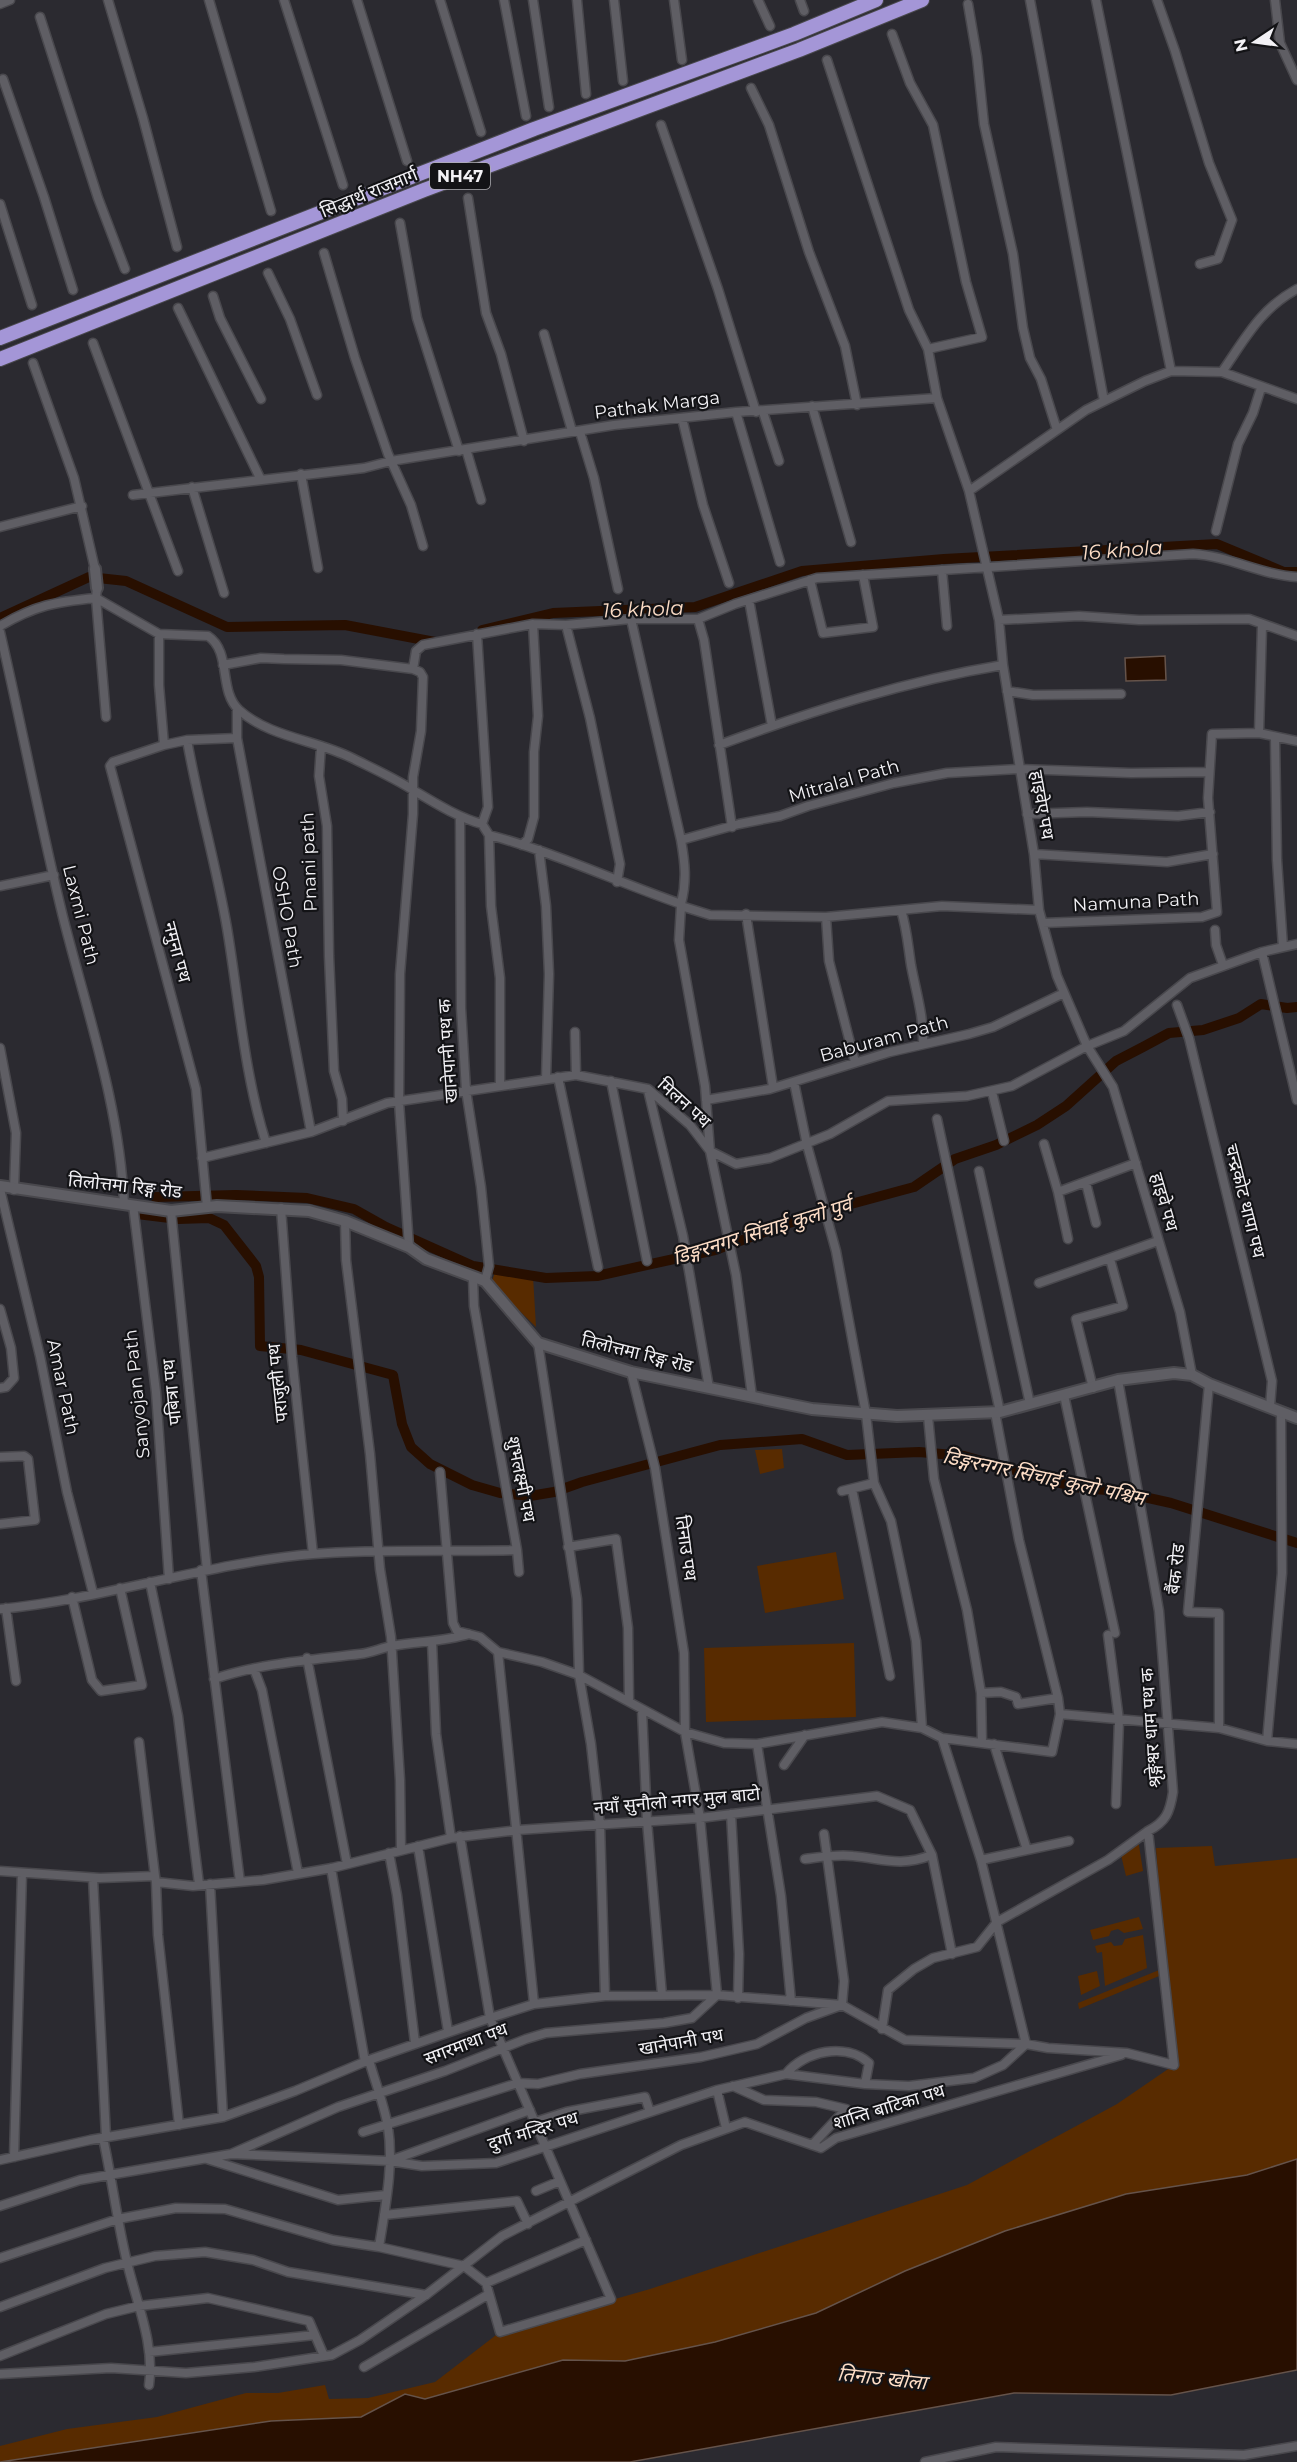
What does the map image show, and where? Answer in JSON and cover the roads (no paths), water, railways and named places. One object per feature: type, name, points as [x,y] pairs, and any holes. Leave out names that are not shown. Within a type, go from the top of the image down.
[{"type":"highway","name":"सिद्धार्थ राजमार्ग","points":[[0,338],[534,129],[794,34],[876,0]]},
{"type":"highway","name":"सिद्धार्थ राजमार्ग","points":[[0,359],[424,190],[800,50],[922,0]]},
{"type":"street","points":[[0,4],[10,0]]},
{"type":"street","points":[[108,0],[143,118],[177,247]]},
{"type":"street","points":[[209,0],[271,211]]},
{"type":"street","points":[[284,0],[343,185]]},
{"type":"street","points":[[357,0],[407,160]]},
{"type":"street","points":[[440,0],[481,132]]},
{"type":"street","points":[[504,0],[526,116]]},
{"type":"street","points":[[533,0],[549,107]]},
{"type":"street","points":[[577,0],[586,94]]},
{"type":"street","points":[[614,0],[622,81]]},
{"type":"street","points":[[674,0],[682,60]]},
{"type":"street","points":[[758,0],[770,26]]},
{"type":"street","points":[[800,0],[804,11]]},
{"type":"street","points":[[1030,0],[1104,401]]},
{"type":"street","points":[[1096,0],[1171,371]]},
{"type":"street","points":[[1157,0],[1209,163],[1232,220],[1218,259],[1200,264]]},
{"type":"street","points":[[1275,0],[1280,43],[1297,80]]},
{"type":"street","points":[[968,4],[977,57],[984,124],[1011,246],[1023,328],[1030,358],[1041,380],[1057,430]]},
{"type":"street","points":[[40,18],[98,198],[125,269]]},
{"type":"street","points":[[892,34],[910,83],[933,125],[966,282],[982,337],[928,349]]},
{"type":"street","name":"हाइवेए पथ","points":[[827,60],[909,310],[928,349],[937,398],[969,491],[999,620],[1003,665],[1034,854],[1039,910],[1057,976],[1087,1046]]},
{"type":"street","points":[[3,79],[44,196],[73,290]]},
{"type":"street","points":[[751,88],[769,125],[812,262],[845,346],[857,405]]},
{"type":"street","points":[[660,124],[778,461]]},
{"type":"street","points":[[468,198],[486,313],[501,354],[524,441]]},
{"type":"street","points":[[0,204],[32,305]]},
{"type":"street","points":[[400,223],[417,318],[481,500]]},
{"type":"street","points":[[324,253],[388,459],[411,505],[423,546]]},
{"type":"street","points":[[268,273],[290,319],[316,395]]},
{"type":"street","points":[[1222,372],[1258,317],[1282,297],[1297,290]]},
{"type":"street","points":[[213,296],[220,318],[261,399]]},
{"type":"street","points":[[178,308],[260,478]]},
{"type":"street","points":[[544,334],[576,432],[594,478],[618,589]]},
{"type":"street","points":[[93,343],[178,572]]},
{"type":"street","points":[[33,363],[82,506],[95,569],[106,717]]},
{"type":"street","points":[[969,491],[1057,430],[1104,401],[1171,371],[1222,372],[1261,388],[1297,399]]},
{"type":"street","points":[[1216,531],[1238,444],[1253,413],[1261,388]]},
{"type":"street","name":"Pathak Marga","points":[[133,495],[301,474],[388,459],[682,418],[937,398]]},
{"type":"street","points":[[812,406],[851,542]]},
{"type":"street","points":[[736,412],[780,562]]},
{"type":"street","points":[[682,418],[703,506],[729,583]]},
{"type":"street","points":[[301,474],[318,568]]},
{"type":"street","points":[[192,487],[224,592]]},
{"type":"street","points":[[0,527],[82,506]]},
{"type":"street","points":[[413,669],[417,651],[423,645],[533,624],[566,625],[631,619],[698,619],[810,580],[985,566],[1193,554],[1212,555],[1276,576],[1297,577]]},
{"type":"street","points":[[942,570],[947,626]]},
{"type":"street","points":[[810,580],[823,633],[873,627],[863,575]]},
{"type":"street","points":[[0,626],[49,602],[96,593],[159,634],[208,636],[220,650],[230,695],[237,708],[259,724],[351,757],[460,818],[482,824],[489,835],[491,906],[500,978],[500,1086]]},
{"type":"street","points":[[749,600],[772,726]]},
{"type":"street","points":[[999,620],[1079,616],[1139,620],[1249,620],[1297,636]]},
{"type":"street","points":[[631,619],[686,866],[679,940],[706,1101],[710,1151],[734,1265],[752,1396]]},
{"type":"street","points":[[698,619],[704,640],[732,827]]},
{"type":"street","points":[[522,845],[528,839],[534,817],[534,753],[538,716],[533,624]]},
{"type":"street","points":[[566,625],[590,717],[620,864],[617,882]]},
{"type":"street","points":[[1259,733],[1262,626]]},
{"type":"street","name":"Laxmi Path","points":[[0,632],[54,875],[114,1119],[128,1205]]},
{"type":"street","points":[[159,634],[159,685],[164,745],[187,740],[237,738]]},
{"type":"street","points":[[477,634],[488,807],[482,824]]},
{"type":"street","points":[[223,665],[261,658],[340,660],[413,669],[420,672],[423,677],[421,732],[415,756],[400,974],[399,1102],[409,1246]]},
{"type":"street","points":[[719,745],[772,726],[924,679],[1003,665]]},
{"type":"street","points":[[1007,691],[1033,695],[1121,694]]},
{"type":"street","name":"OSHO Path","points":[[237,708],[237,738],[311,1131]]},
{"type":"street","name":"Namuna Path","points":[[1043,923],[1202,917],[1217,912],[1209,812],[1212,734],[1259,733],[1297,741]]},
{"type":"street","points":[[1275,738],[1277,860],[1283,947]]},
{"type":"street","points":[[187,740],[227,928],[241,1032],[256,1113],[266,1143]]},
{"type":"street","name":"नमुना पथ","points":[[164,745],[113,762],[110,766],[196,1089],[207,1206]]},
{"type":"street","name":"Pnani path","points":[[321,746],[319,776],[327,826],[334,1071],[342,1099],[343,1121]]},
{"type":"street","name":"Mitralal Path","points":[[681,840],[763,821],[808,806],[921,777],[1019,769],[1131,773],[1209,772]]},
{"type":"street","points":[[1027,814],[1087,812],[1178,816],[1209,812]]},
{"type":"street","name":"खानेपानी पथ क","points":[[460,818],[460,1008],[466,1090],[481,1187],[489,1266],[485,1281]]},
{"type":"street","points":[[489,835],[539,850],[617,882],[710,915],[826,917],[942,906],[1039,910]]},
{"type":"street","points":[[539,850],[546,906],[549,975],[546,1079]]},
{"type":"street","points":[[1034,854],[1167,862],[1213,854]]},
{"type":"street","points":[[0,886],[54,875]]},
{"type":"street","points":[[902,910],[924,1026],[923,1044]]},
{"type":"street","points":[[746,914],[773,1087]]},
{"type":"street","points":[[826,917],[829,961],[855,1062]]},
{"type":"street","points":[[1215,930],[1216,945],[1223,965]]},
{"type":"street","name":"मिलन पथ","points":[[202,1158],[311,1131],[343,1121],[363,1111],[399,1102],[576,1075],[648,1089],[690,1125],[710,1151],[736,1164],[770,1158],[830,1134],[888,1101],[992,1092],[1012,1086],[1087,1046],[1124,1031],[1190,978],[1262,952],[1297,944]]},
{"type":"street","points":[[1262,952],[1297,1100]]},
{"type":"street","name":"Baburam Path","points":[[706,1101],[737,1097],[794,1082],[855,1062],[993,1027],[1064,993]]},
{"type":"street","name":"चन्द्रकोट थापा पथ","points":[[1177,1005],[1186,1031],[1272,1381],[1270,1407]]},
{"type":"street","points":[[575,1032],[576,1075]]},
{"type":"street","name":"हाइवे पथ","points":[[1087,1046],[1113,1087],[1180,1312],[1192,1375]]},
{"type":"street","points":[[0,1048],[16,1133],[15,1190]]},
{"type":"street","points":[[558,1077],[598,1267]]},
{"type":"street","points":[[611,1081],[647,1261]]},
{"type":"street","points":[[794,1082],[807,1144],[836,1251],[866,1414],[874,1479],[891,1521],[916,1641],[922,1728]]},
{"type":"street","points":[[648,1089],[687,1256],[709,1388]]},
{"type":"street","points":[[992,1092],[1004,1141]]},
{"type":"street","points":[[440,1472],[453,1623],[457,1631],[480,1637],[498,1652],[542,1662],[579,1675],[685,1732],[724,1743],[757,1744],[882,1722],[922,1728],[942,1738],[1052,1752],[1060,1714],[1058,1698],[1019,1540],[1005,1466],[998,1412],[937,1119]]},
{"type":"street","points":[[1044,1144],[1058,1192],[1068,1239]]},
{"type":"street","points":[[1058,1192],[1136,1163]]},
{"type":"street","points":[[979,1171],[1030,1404]]},
{"type":"street","points":[[1086,1183],[1096,1223]]},
{"type":"street","name":"तिलोत्तमा रिङ्ग रोड","points":[[0,1188],[171,1212],[207,1206],[309,1211],[345,1221],[409,1246],[426,1258],[485,1281]]},
{"type":"street","name":"Amar Path","points":[[0,1188],[40,1356],[67,1492],[93,1593]]},
{"type":"street","name":"Sanyojan Path","points":[[128,1205],[156,1392],[169,1579]]},
{"type":"street","name":"पराजुली पथ","points":[[281,1208],[292,1358],[312,1554]]},
{"type":"street","name":"पबित्रा पथ","points":[[171,1212],[204,1570],[202,1585],[210,1625],[214,1679],[240,1882]]},
{"type":"street","points":[[345,1221],[346,1260],[370,1454],[378,1552],[391,1646],[400,1780],[401,1850]]},
{"type":"street","points":[[1040,1283],[1158,1241]]},
{"type":"street","points":[[1093,1388],[1076,1319],[1123,1306],[1110,1259]]},
{"type":"street","name":"शुभलक्ष्मी पथ","points":[[3,1609],[169,1579],[204,1570],[312,1554],[517,1550],[511,1505],[506,1493],[474,1306],[473,1278]]},
{"type":"street","points":[[485,1281],[538,1343],[577,1599],[579,1675],[591,1743],[600,1825],[606,1996]]},
{"type":"street","points":[[0,1309],[11,1348],[14,1378],[6,1387],[0,1388]]},
{"type":"street","name":"तिलोत्तमा रिङ्ग रोड","points":[[538,1343],[631,1372],[812,1409],[928,1416],[998,1412],[1118,1380],[1174,1373],[1192,1375],[1209,1384],[1297,1418]]},
{"type":"street","name":"तिनाउ पथ","points":[[631,1372],[654,1464],[684,1653],[685,1732],[700,1818],[717,1995]]},
{"type":"street","name":"श्रृङ्गेश्वर धाम पथ क","points":[[997,1922],[1108,1860],[1148,1831],[1163,1824],[1171,1808],[1173,1792],[1159,1611],[1118,1380]]},
{"type":"street","name":"बैंक रोड","points":[[1209,1384],[1188,1611],[1219,1613],[1219,1728]]},
{"type":"street","points":[[1064,1395],[1085,1488],[1112,1634],[1119,1720],[1116,1804]]},
{"type":"street","points":[[1267,1741],[1282,1573],[1281,1413]]},
{"type":"street","points":[[928,1416],[934,1479],[967,1610],[981,1694],[982,1742]]},
{"type":"street","points":[[0,1457],[24,1455],[28,1459],[35,1520],[0,1524]]},
{"type":"street","points":[[842,1491],[874,1479]]},
{"type":"street","points":[[852,1489],[890,1676]]},
{"type":"street","points":[[568,1547],[615,1539],[628,1628],[629,1701]]},
{"type":"street","points":[[517,1550],[519,1572]]},
{"type":"street","points":[[150,1582],[178,1716],[199,1884]]},
{"type":"street","points":[[72,1597],[92,1680],[101,1691],[142,1685],[120,1588]]},
{"type":"street","points":[[3,1609],[16,1681]]},
{"type":"street","points":[[214,1679],[307,1659],[363,1654],[391,1646],[432,1642],[469,1634]]},
{"type":"street","points":[[432,1642],[436,1734],[451,1838]]},
{"type":"street","points":[[498,1652],[534,2004]]},
{"type":"street","points":[[307,1659],[347,1864]]},
{"type":"street","points":[[254,1669],[264,1701],[298,1873]]},
{"type":"street","points":[[981,1694],[1001,1692],[1016,1697],[1018,1704],[1058,1698]]},
{"type":"street","points":[[642,1710],[647,1821],[662,1995]]},
{"type":"street","points":[[1060,1714],[1219,1728],[1267,1741],[1297,1744]]},
{"type":"street","points":[[784,1765],[805,1734]]},
{"type":"street","points":[[942,1738],[981,1860],[1026,2043]]},
{"type":"street","points":[[139,1742],[156,1879],[158,1935],[179,2125]]},
{"type":"street","points":[[757,1744],[781,1896],[791,2001]]},
{"type":"street","points":[[994,1744],[1027,1850]]},
{"type":"street","name":"नयाँ सुनौलो नगर मुल बाटो","points":[[0,1871],[93,1878],[156,1879],[199,1884],[240,1882],[331,1868],[460,1836],[700,1818],[877,1796],[910,1810],[932,1855],[952,1954]]},
{"type":"street","points":[[731,1814],[739,1954],[738,1998]]},
{"type":"street","points":[[0,2160],[223,2117],[448,2031],[534,2004],[606,1996],[717,1995],[842,2004],[882,2029],[905,2040],[1026,2043],[1048,2048],[1127,2053],[1174,2065],[1148,1831]]},
{"type":"street","points":[[824,1834],[844,1981],[842,2004]]},
{"type":"street","points":[[0,2258],[118,2219],[176,2208],[225,2209],[333,2240],[379,2247],[464,2266],[486,2283],[500,2332],[611,2299],[490,2018],[460,1836]]},
{"type":"street","points":[[981,1860],[1069,1841]]},
{"type":"street","points":[[418,1846],[448,2031]]},
{"type":"street","points":[[388,1853],[397,1895],[415,2043]]},
{"type":"street","points":[[806,1859],[852,1856],[892,1863],[915,1862],[932,1855]]},
{"type":"street","points":[[331,1868],[367,2061],[388,2125],[390,2161],[379,2247]]},
{"type":"street","points":[[14,2157],[22,1874]]},
{"type":"street","points":[[93,1878],[105,2138],[118,2219],[148,2352],[151,2372],[149,2385]]},
{"type":"street","points":[[210,1884],[223,2117]]},
{"type":"street","points":[[882,2029],[888,1990],[914,1969],[933,1958],[978,1947],[997,1922]]},
{"type":"street","name":"सगरमाथा पथ","points":[[231,2154],[378,2091],[445,2071],[546,2033],[664,2023],[692,2018],[717,1995]]},
{"type":"street","name":"खानेपानी पथ","points":[[363,2132],[518,2083],[538,2084],[580,2074],[701,2056],[746,2046],[842,2004]]},
{"type":"street","name":"दुर्गा मन्दिर पथ","points":[[0,2206],[80,2180],[231,2154],[390,2161],[422,2166],[496,2163],[717,2090],[786,2074],[866,2084],[909,2086],[974,2078],[1003,2065],[1026,2043]]},
{"type":"street","points":[[786,2074],[795,2063],[825,2051],[862,2056],[869,2063],[866,2084]]},
{"type":"street","name":"शान्ति बाटिका पथ","points":[[0,2374],[111,2368],[186,2373],[254,2367],[332,2355],[360,2340],[426,2295],[502,2236],[528,2224],[568,2200],[681,2145],[745,2122],[821,2148],[836,2138],[1127,2053]]},
{"type":"street","points":[[733,2086],[764,2100],[816,2102],[846,2109],[812,2145]]},
{"type":"street","points":[[717,2090],[726,2128]]},
{"type":"street","points":[[535,2122],[567,2112],[645,2097],[650,2112]]},
{"type":"street","points":[[390,2161],[530,2110]]},
{"type":"street","points":[[203,2158],[338,2200],[386,2195]]},
{"type":"street","points":[[536,2191],[560,2181]]},
{"type":"street","points":[[384,2215],[517,2201],[528,2224]]},
{"type":"street","points":[[486,2283],[586,2240]]},
{"type":"street","points":[[0,2307],[105,2268],[155,2256],[205,2252],[253,2260],[288,2272],[426,2295]]},
{"type":"street","points":[[364,2367],[489,2294]]},
{"type":"street","points":[[0,2356],[106,2314],[139,2306],[208,2298],[309,2320],[324,2356]]},
{"type":"street","points":[[148,2352],[315,2335]]},
{"type":"street","points":[[925,2462],[996,2447],[1244,2455],[1297,2445]]},
{"type":"water","points":[[1165,656],[1166,680],[1126,681],[1125,658]]},
{"type":"water","name":"तिनाउ खोला","points":[[1297,2159],[1297,2370],[1171,2395],[1014,2393],[630,2462],[0,2462],[271,2421],[361,2417],[405,2394],[425,2399],[563,2360],[625,2361],[715,2342],[816,2313],[905,2271],[1005,2231],[1126,2194],[1247,2175]]},
{"type":"waterway","name":"16 khola","points":[[482,630],[553,613],[695,607],[802,571],[944,559],[1217,544],[1284,572],[1297,572]]},
{"type":"waterway","name":"16 khola","points":[[0,618],[89,577],[126,581],[227,627],[345,625],[435,642]]},
{"type":"waterway","name":"डिङ्गरनगर सिंचाई कुलो पुर्व","points":[[155,1197],[236,1195],[307,1198],[354,1209],[386,1227],[473,1266],[546,1278],[597,1276],[715,1250],[814,1214],[914,1187],[955,1159],[996,1145],[1037,1125],[1066,1106],[1116,1061],[1169,1033],[1203,1030],[1239,1018],[1261,1004],[1287,1008],[1297,1007]]},
{"type":"waterway","name":"डिङ्गरनगर सिंचाई कुलो पश्चिम","points":[[137,1214],[178,1219],[209,1218],[224,1225],[256,1266],[259,1277],[260,1346],[301,1350],[393,1375],[402,1424],[411,1447],[430,1464],[472,1485],[500,1493],[530,1496],[554,1492],[582,1482],[720,1445],[802,1439],[847,1455],[919,1452],[964,1456],[1074,1487],[1117,1491],[1171,1503],[1297,1543]]}]
